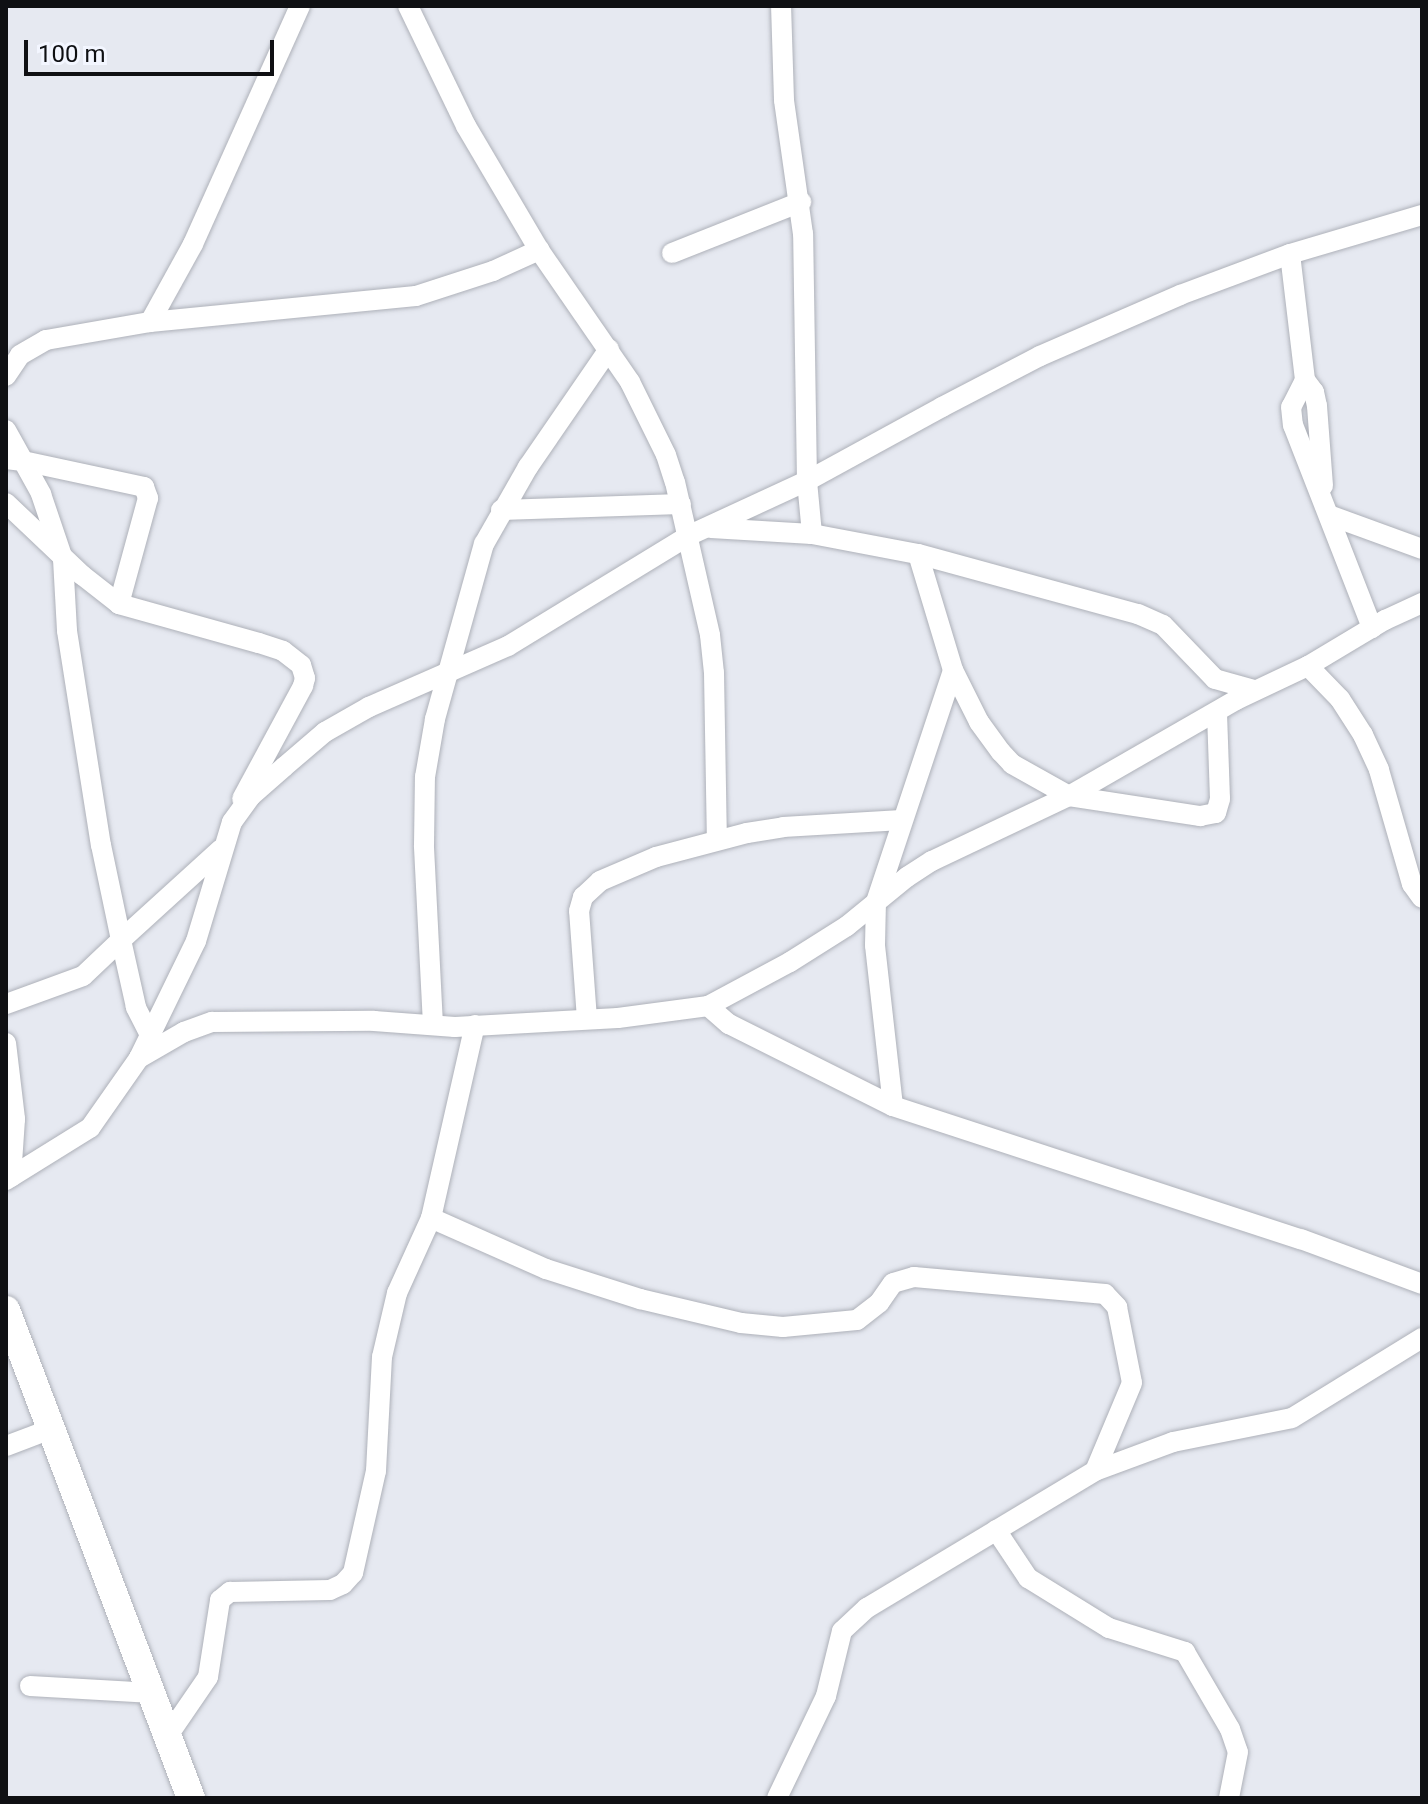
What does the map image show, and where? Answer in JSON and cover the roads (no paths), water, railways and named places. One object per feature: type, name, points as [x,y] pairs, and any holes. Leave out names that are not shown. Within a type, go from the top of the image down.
[{"type":"street","points":[[150,322],[193,244],[300,6]]},
{"type":"street","points":[[408,6],[466,126],[539,250],[609,349],[655,431],[681,504],[698,531],[714,673],[717,840]]},
{"type":"street","points":[[781,6],[784,100],[801,202],[807,481],[812,534]]},
{"type":"street","points":[[672,253],[801,202]]},
{"type":"street","points":[[238,810],[325,732],[369,707],[508,646],[698,531],[807,481],[1040,356],[1116,321],[1290,254],[1422,215]]},
{"type":"street","points":[[6,376],[20,355],[46,340],[150,322],[416,296],[493,271],[539,250]]},
{"type":"street","points":[[1290,254],[1305,380],[1291,407],[1293,425],[1372,628]]},
{"type":"street","points":[[433,1025],[424,891],[428,747],[480,557],[501,510],[609,349]]},
{"type":"street","points":[[6,430],[14,460],[41,494],[63,559],[67,631],[101,845],[136,1007],[151,1037]]},
{"type":"street","points":[[14,460],[144,487],[148,498],[119,604]]},
{"type":"street","points":[[6,503],[63,559],[119,604],[271,647],[294,657],[301,665],[305,678],[251,778],[221,849],[213,891],[196,941],[139,1058],[90,1128],[8,1178]]},
{"type":"street","points":[[501,510],[681,504]]},
{"type":"street","points":[[1326,508],[1422,549]]},
{"type":"street","points":[[698,531],[812,534],[918,554],[1151,618],[1175,636],[1215,679],[1254,690]]},
{"type":"street","points":[[918,554],[953,670],[979,722],[1012,764],[1069,796],[1200,816],[1216,813],[1220,799],[1217,713]]},
{"type":"street","points":[[139,1058],[184,1032],[212,1022],[374,1021],[475,1025],[587,1019],[708,1006],[790,962],[847,926],[932,861],[1069,796],[1254,690],[1308,666],[1422,603]]},
{"type":"street","points":[[1308,666],[1340,699],[1363,735],[1379,770],[1405,863],[1422,898]]},
{"type":"street","points":[[893,1106],[875,945],[876,902],[953,670]]},
{"type":"street","points":[[587,1019],[580,931],[583,897],[600,881],[656,857],[717,840],[783,827],[902,820]]},
{"type":"street","points":[[6,1004],[83,976],[221,849]]},
{"type":"street","points":[[708,1006],[729,1024],[893,1106],[1301,1239],[1422,1284]]},
{"type":"street","points":[[169,1734],[208,1677],[220,1600],[230,1592],[330,1590],[343,1584],[353,1573],[376,1471],[382,1357],[397,1293],[431,1218],[475,1025]]},
{"type":"street","points":[[6,1043],[15,1119],[8,1178]]},
{"type":"street","points":[[431,1218],[546,1269],[640,1299],[741,1323],[783,1327],[857,1320],[879,1303],[893,1283],[914,1277],[1105,1294],[1117,1307],[1132,1383],[1095,1471]]},
{"type":"street","points":[[6,1310],[191,1798]]},
{"type":"street","points":[[777,1798],[826,1696],[842,1631],[850,1621],[927,1569],[1095,1471],[1173,1442],[1292,1418],[1422,1338]]},
{"type":"street","points":[[6,1446],[51,1429]]},
{"type":"street","points":[[996,1530],[1028,1578],[1109,1628],[1185,1652],[1230,1729],[1238,1752],[1229,1798]]},
{"type":"street","points":[[30,1686],[153,1693]]}]
